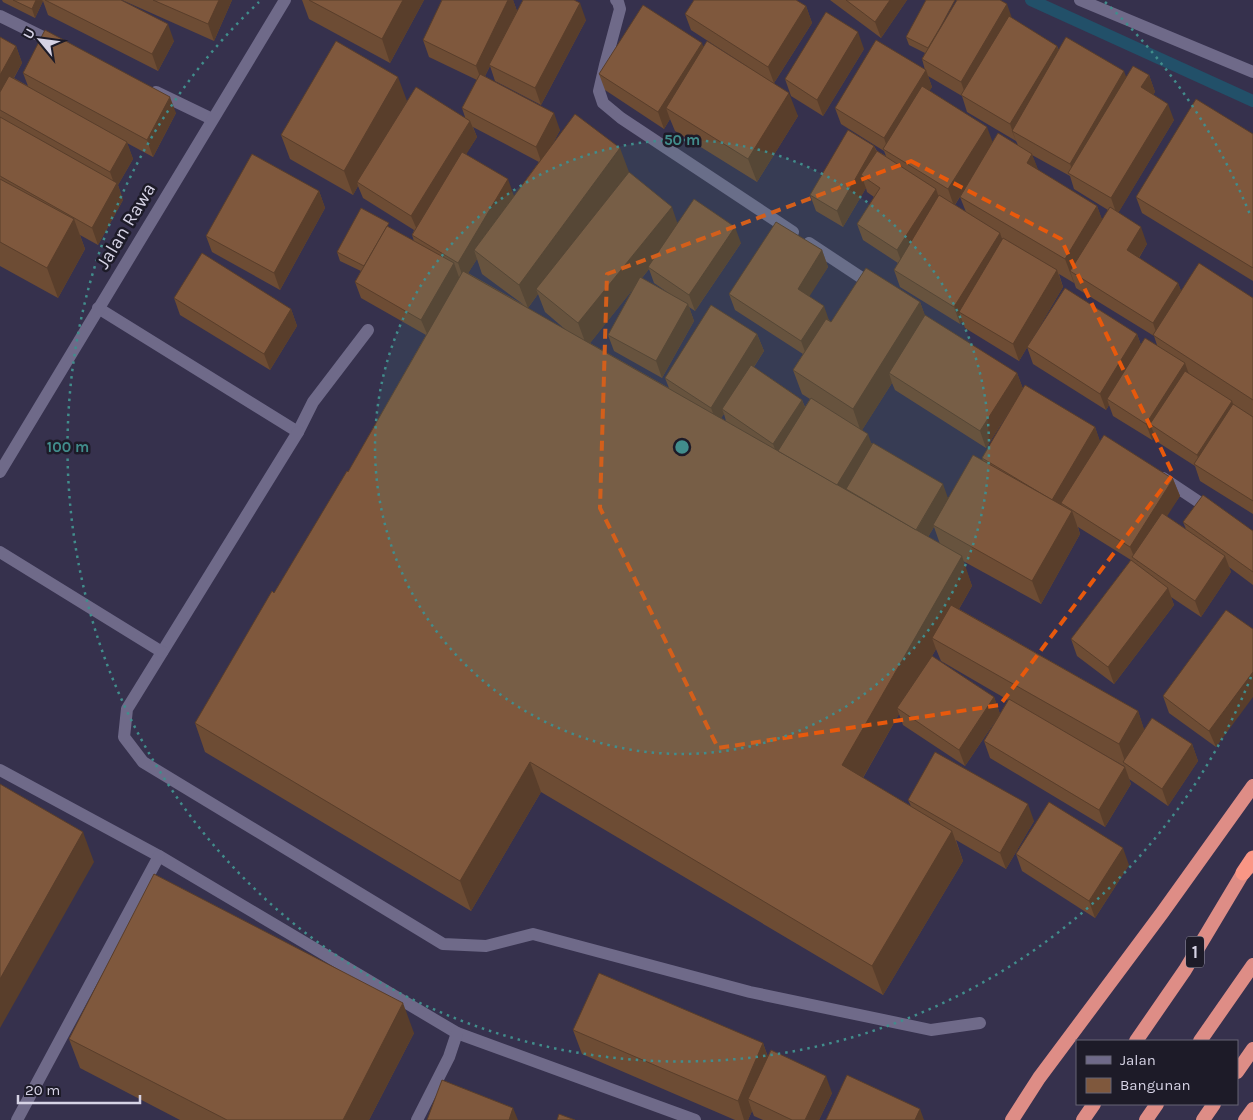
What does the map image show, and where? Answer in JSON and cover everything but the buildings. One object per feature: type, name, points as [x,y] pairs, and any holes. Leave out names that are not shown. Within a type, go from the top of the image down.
[{"type":"highway","points":[[1012,1120],[1039,1078],[1162,913],[1253,786]]},
{"type":"highway","points":[[1248,867],[1253,858]]},
{"type":"highway","name":"1","points":[[1137,1040],[1185,970],[1248,867]]},
{"type":"highway","points":[[1201,1040],[1253,965]]},
{"type":"highway","points":[[1238,1071],[1253,1049]]},
{"type":"highway","points":[[1083,1120],[1093,1105]]},
{"type":"highway","points":[[1146,1120],[1156,1105]]},
{"type":"highway","points":[[1203,1120],[1213,1105]]},
{"type":"highway","points":[[1245,1120],[1253,1110]]},
{"type":"street","name":"Jalan Rawa","points":[[0,472],[285,0]]},
{"type":"street","points":[[616,0],[620,9],[599,91],[603,103],[621,118],[887,295]]},
{"type":"street","points":[[1080,0],[1253,72]]},
{"type":"street","points":[[0,16],[71,50]]},
{"type":"street","points":[[142,85],[212,119]]},
{"type":"street","points":[[98,308],[298,432]]},
{"type":"street","points":[[368,330],[313,402],[298,432],[127,709],[124,738],[143,762],[443,944],[486,946],[533,934],[750,992],[930,1030],[980,1022]]},
{"type":"street","points":[[1153,472],[1220,516]]},
{"type":"street","points":[[0,552],[162,652]]},
{"type":"street","points":[[0,770],[159,856],[457,1033],[695,1120]]},
{"type":"street","points":[[18,1120],[159,856]]},
{"type":"street","points":[[417,1120],[449,1057],[457,1033]]},
{"type":"highlighted area","points":[[911,161],[1061,239],[1173,474],[1000,705],[718,748],[600,508],[607,274]]},
{"type":"waterway","points":[[1031,0],[1253,101]]}]
